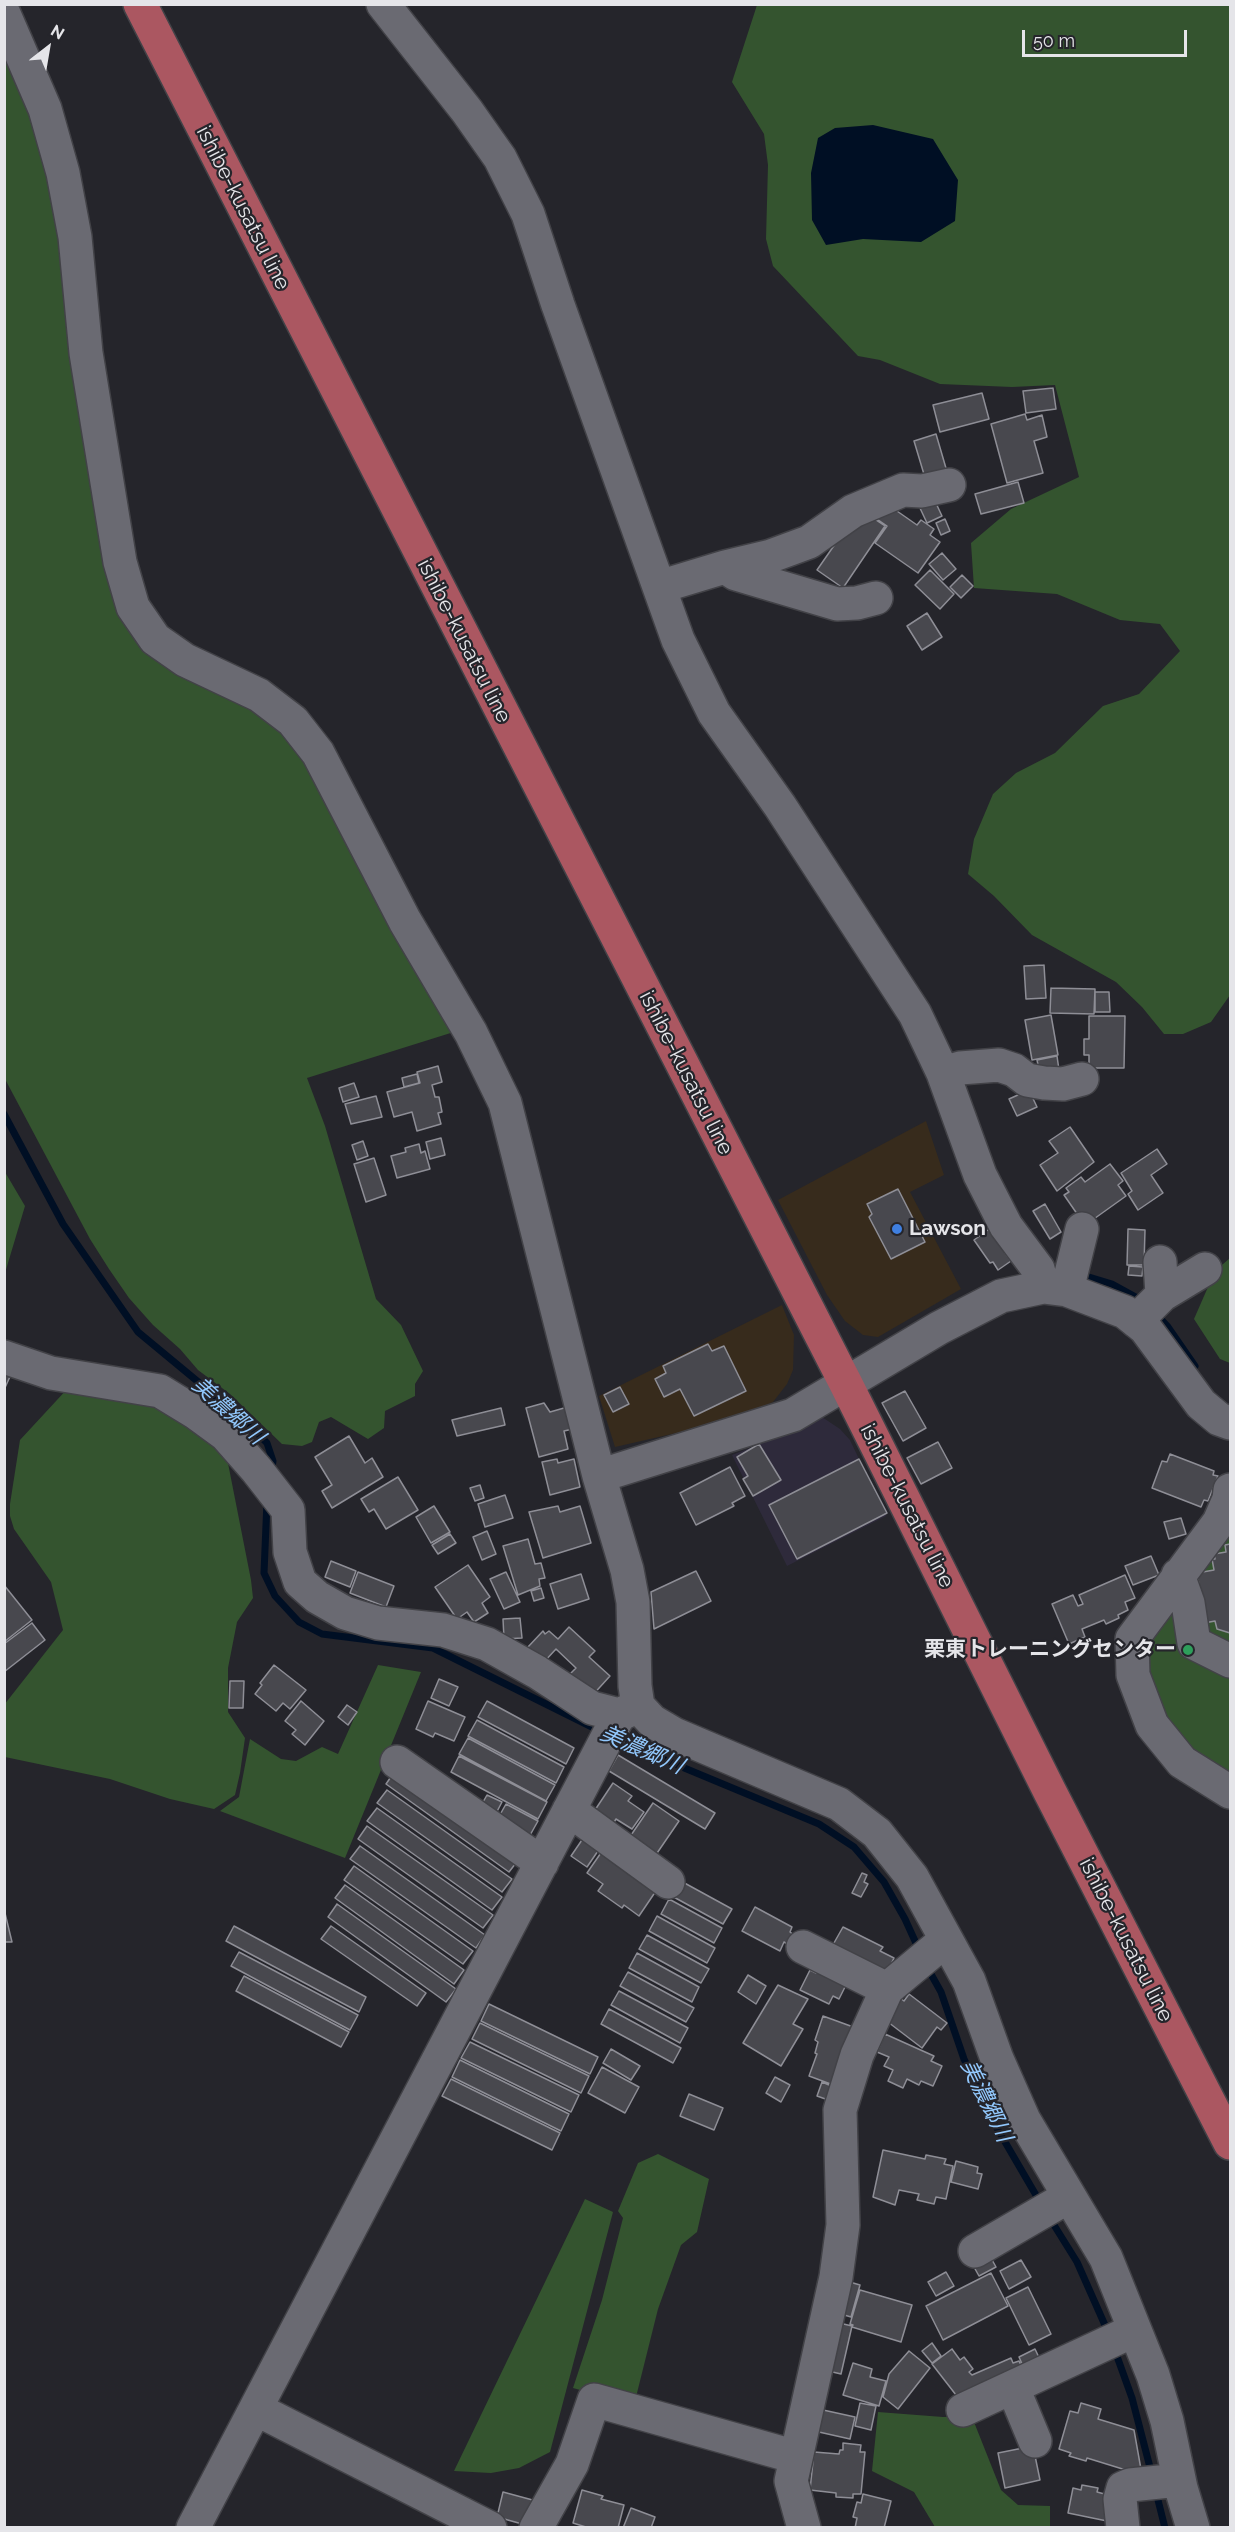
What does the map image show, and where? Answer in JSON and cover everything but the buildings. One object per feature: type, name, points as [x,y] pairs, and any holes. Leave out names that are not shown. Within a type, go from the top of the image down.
[{"type":"main road","name":"ishibe-kusatsu line","points":[[140,4],[845,1382],[1050,1792],[1230,2143]]},
{"type":"street","points":[[383,4],[500,158],[528,214],[558,304],[664,586],[678,640],[714,712],[780,806],[951,1071],[980,1175],[1006,1226],[1038,1269],[1125,1312],[1150,1307],[1205,1269]]},
{"type":"street","points":[[4,14],[45,109],[63,172],[75,237],[86,353],[120,562],[133,607],[155,639],[186,660],[259,695],[300,729],[318,753],[405,921],[471,1033],[505,1103],[599,1476],[627,1570],[633,1602],[635,1686],[618,1723],[569,1810],[193,2528]]},
{"type":"street","points":[[664,586],[725,567],[771,556],[809,542],[853,511],[903,490],[922,491],[949,485]]},
{"type":"street","points":[[725,567],[736,574],[837,604],[857,603],[876,598]]},
{"type":"street","points":[[951,1071],[999,1065],[1014,1070],[1027,1080],[1044,1083],[1063,1084],[1082,1079]]},
{"type":"street","points":[[1063,1280],[1082,1229]]},
{"type":"street","points":[[1160,1262],[1145,1328],[1201,1404],[1219,1419],[1230,1424]]},
{"type":"street","points":[[599,1476],[793,1415],[845,1382],[1001,1296],[1063,1280]]},
{"type":"street","points":[[4,1357],[51,1373],[160,1391],[226,1435],[288,1510],[290,1552],[300,1582],[317,1597],[345,1613],[378,1623],[443,1630],[487,1644],[537,1672],[618,1723],[652,1721],[674,1734],[839,1804],[876,1833],[912,1877],[920,1963],[857,2055],[840,2110],[843,2225],[836,2277],[791,2481],[804,2528]]},
{"type":"street","points":[[1230,1490],[1229,1499],[1219,1522],[1132,1639],[1133,1675],[1152,1725],[1182,1762],[1230,1792]]},
{"type":"street","points":[[1178,1575],[1188,1603],[1194,1643],[1230,1661]]},
{"type":"street","points":[[397,1762],[542,1863]]},
{"type":"street","points":[[569,1810],[668,1882]]},
{"type":"street","points":[[803,1947],[920,1963],[969,1981],[997,2059],[1024,2120],[1052,2206],[1106,2258],[1119,2337],[1153,2374],[1167,2421],[1163,2482],[1193,2528]]},
{"type":"street","points":[[975,2252],[1052,2206]]},
{"type":"street","points":[[963,2410],[1119,2337]]},
{"type":"street","points":[[1012,2388],[1035,2441]]},
{"type":"street","points":[[536,2528],[572,2464],[594,2400],[796,2457]]},
{"type":"street","points":[[255,2409],[490,2528]]},
{"type":"street","points":[[1123,2528],[1120,2499],[1123,2488],[1130,2484],[1163,2482]]},
{"type":"shaded area","points":[[926,1121],[944,1175],[910,1192],[961,1289],[878,1337],[863,1335],[845,1321],[827,1295],[778,1200]]},
{"type":"shaded area","points":[[782,1305],[794,1335],[793,1370],[787,1384],[773,1402],[749,1412],[685,1431],[615,1447],[599,1396]]},
{"type":"shaded area","points":[[814,1417],[822,1417],[840,1429],[850,1440],[886,1516],[787,1566],[732,1455],[776,1438]]},
{"type":"green space","points":[[757,5],[1230,5],[1230,995],[1211,1022],[1183,1034],[1164,1034],[1142,1007],[1116,982],[1032,935],[994,896],[968,874],[974,839],[993,794],[1016,773],[1055,753],[1103,706],[1139,694],[1180,651],[1160,624],[1120,620],[1057,594],[974,588],[971,543],[1011,509],[1079,477],[1055,385],[1012,387],[940,384],[880,360],[858,356],[773,266],[766,239],[768,165],[764,134],[732,82]]},
{"type":"green space","points":[[4,32],[46,141],[118,595],[257,706],[304,752],[457,1031],[307,1078],[325,1126],[376,1299],[401,1325],[423,1371],[415,1384],[415,1396],[385,1411],[384,1428],[368,1439],[331,1417],[319,1422],[312,1442],[302,1446],[282,1444],[230,1394],[198,1370],[129,1298],[109,1269],[90,1239],[5,1079]]},
{"type":"green space","points":[[5,1172],[25,1206],[5,1273]]},
{"type":"green space","points":[[1230,1258],[1230,1363],[1220,1359],[1194,1319],[1215,1271]]},
{"type":"green space","points":[[69,1387],[159,1400],[226,1453],[253,1598],[237,1622],[228,1668],[228,1712],[245,1738],[240,1773],[235,1795],[214,1809],[170,1799],[110,1779],[5,1757],[4,1705],[63,1630],[51,1582],[14,1529],[10,1516],[20,1440]]},
{"type":"green space","name":"栗東トレーニングセンター","points":[[1230,1530],[1230,1778],[1193,1759],[1158,1708],[1142,1662],[1149,1638]]},
{"type":"green space","points":[[378,1665],[421,1672],[345,1858],[220,1811],[239,1797],[250,1739],[281,1759],[296,1761],[322,1747],[338,1754]]},
{"type":"green space","points":[[658,2154],[709,2179],[697,2232],[681,2245],[658,2309],[634,2405],[573,2388],[602,2300],[623,2218],[618,2211],[638,2163]]},
{"type":"green space","points":[[585,2199],[613,2212],[550,2452],[519,2468],[491,2473],[454,2471]]},
{"type":"green space","points":[[878,2412],[972,2417],[1001,2490],[1018,2505],[1050,2506],[1050,2527],[935,2527],[914,2492],[872,2471]]},
{"type":"water","points":[[873,125],[933,139],[958,180],[955,221],[921,242],[863,239],[826,245],[812,220],[811,173],[818,138],[835,128]]},
{"type":"waterway","name":"美濃郷川","points":[[4,1114],[63,1224],[138,1332],[243,1419],[267,1443],[273,1461],[271,1472]]},
{"type":"waterway","points":[[1079,1274],[1112,1284],[1143,1301]]},
{"type":"waterway","points":[[1155,1313],[1168,1327],[1195,1366]]},
{"type":"waterway","name":"美濃郷川","points":[[267,1501],[264,1573],[275,1596],[299,1622],[322,1634],[433,1648],[602,1732]]},
{"type":"waterway","name":"美濃郷川","points":[[617,1740],[819,1824],[854,1847],[884,1882],[920,1952]]},
{"type":"waterway","name":"美濃郷川","points":[[927,1967],[941,1992],[964,2059],[994,2123],[1040,2202]]},
{"type":"waterway","name":"美濃郷川","points":[[1049,2217],[1077,2262],[1108,2332]]},
{"type":"waterway","name":"美濃郷川","points":[[1114,2348],[1132,2398],[1152,2475]]},
{"type":"waterway","name":"美濃郷川","points":[[1156,2492],[1165,2528]]},
{"type":"place","name":"Lawson","points":[[897,1229]]},
{"type":"place","name":"栗東トレーニングセンター","points":[[1188,1650]]}]
